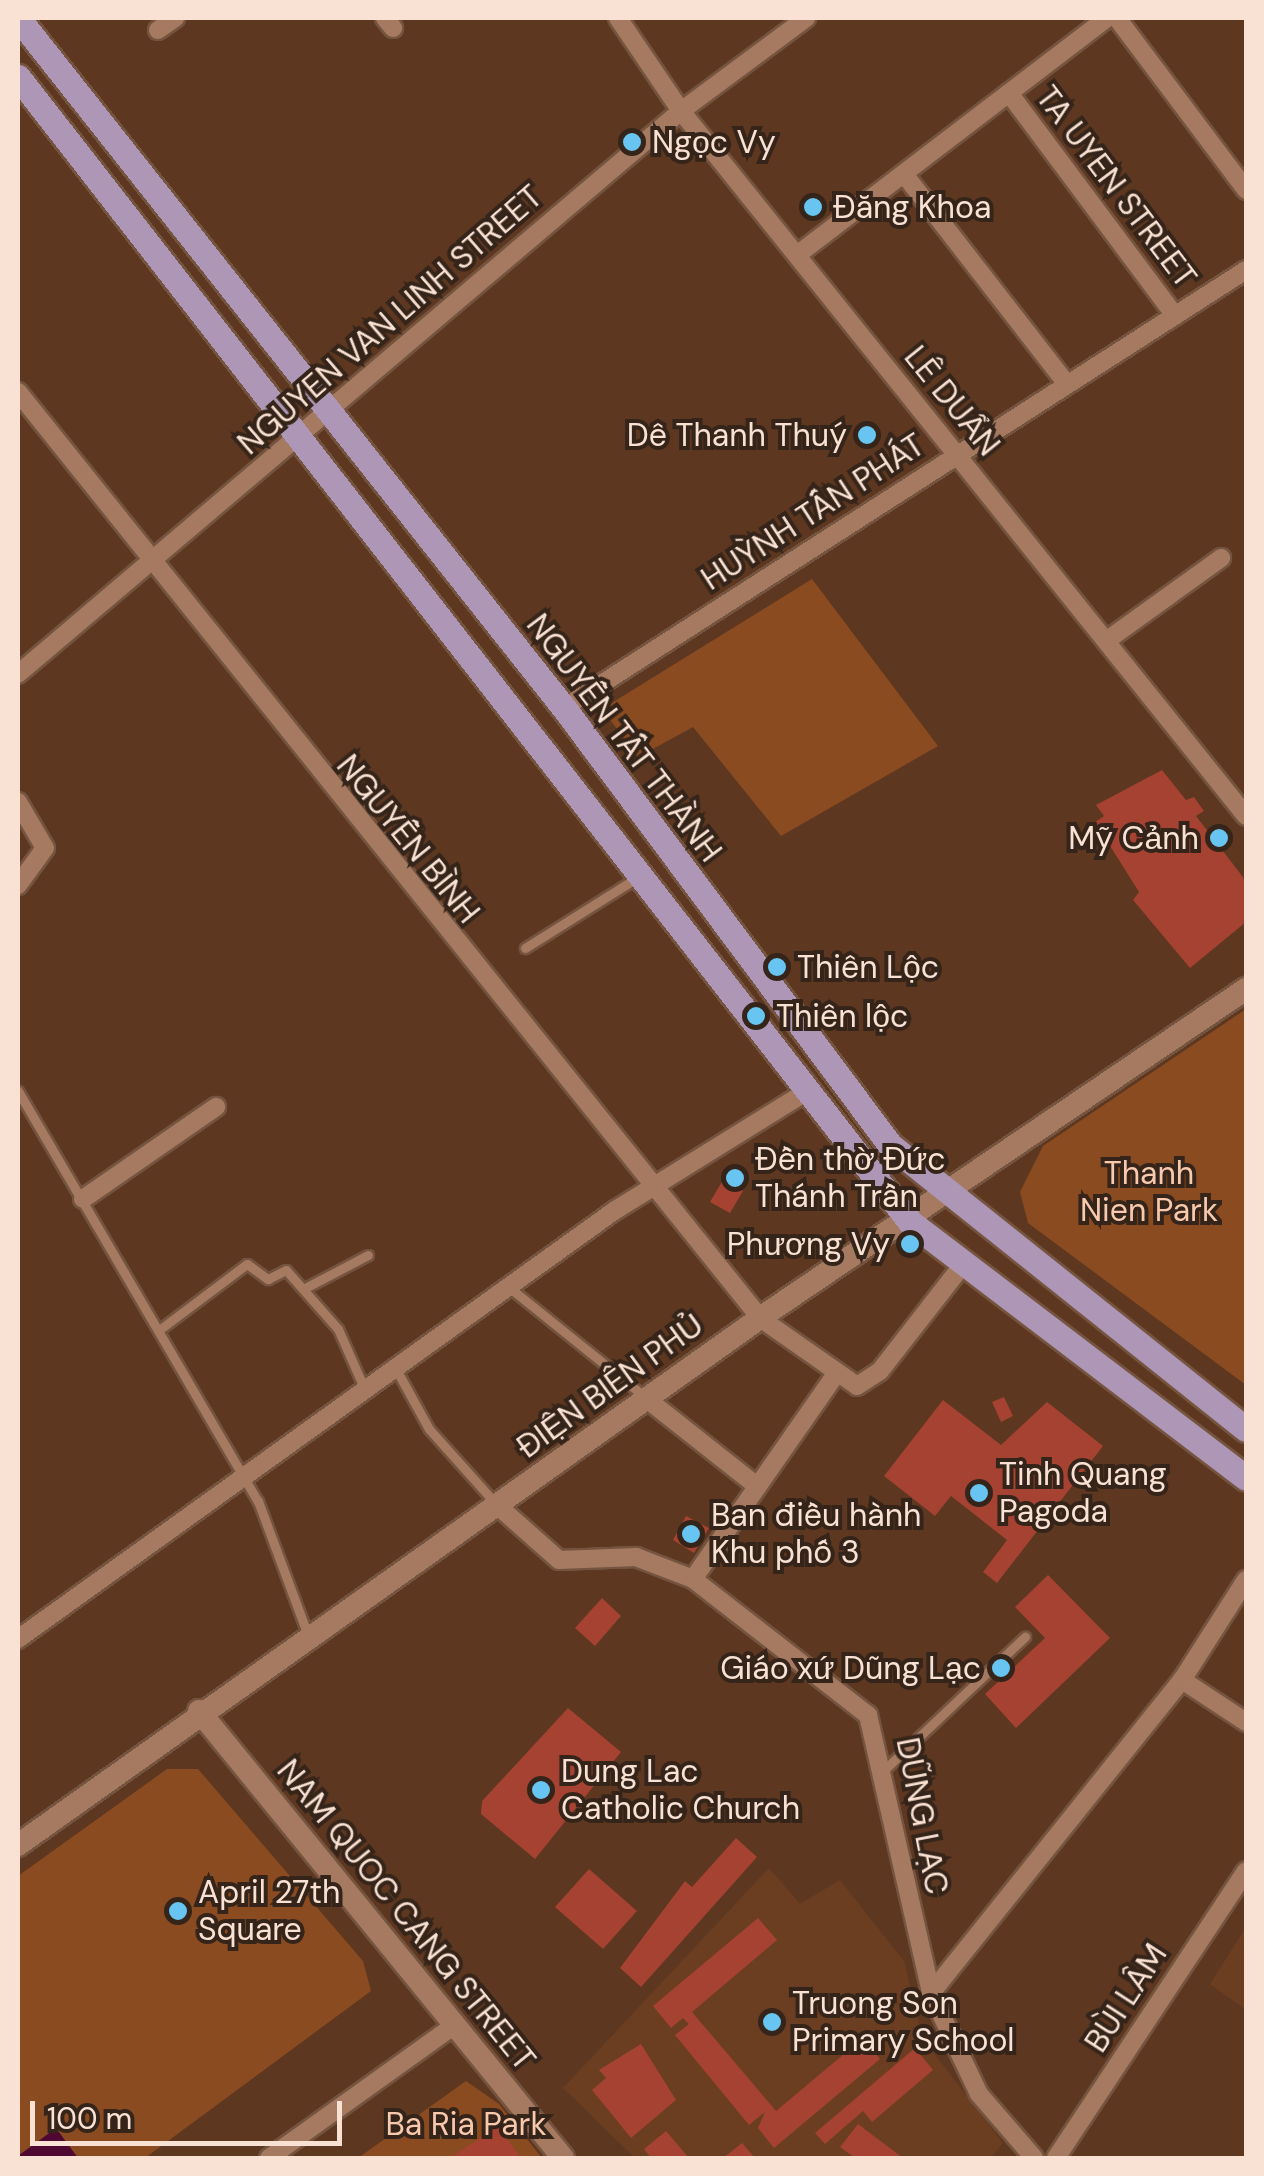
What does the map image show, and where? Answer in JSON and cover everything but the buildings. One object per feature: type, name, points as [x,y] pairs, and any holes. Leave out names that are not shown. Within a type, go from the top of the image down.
[{"type":"main road","name":"NGUYỄN TẤT THÀNH","points":[[18,18],[326,414],[564,708],[890,1144],[948,1197],[1246,1428]]},
{"type":"main road","name":"NGUYỄN TẤT THÀNH","points":[[18,76],[645,873],[806,1092],[910,1222],[1246,1478]]},
{"type":"street","points":[[158,30],[175,18]]},
{"type":"street","name":"LÊ DUẨN","points":[[618,18],[681,111],[1246,816]]},
{"type":"street","name":"NGUYEN VAN LINH STREET","points":[[18,674],[681,111],[806,18]]},
{"type":"street","points":[[797,255],[1108,18]]},
{"type":"street","points":[[1118,18],[1246,190]]},
{"type":"street","name":"TA UYEN STREET","points":[[1010,93],[1175,316]]},
{"type":"street","points":[[904,174],[1067,384]]},
{"type":"street","name":"HUỲNH TẤN PHÁT","points":[[564,708],[1246,270]]},
{"type":"street","name":"NGUYỄN BÌNH","points":[[18,392],[149,564],[760,1318],[834,1377]]},
{"type":"street","points":[[1106,641],[1222,558]]},
{"type":"street","points":[[18,802],[45,848],[18,885]]},
{"type":"street","name":"ĐIỆN BIÊN PHỦ","points":[[18,1846],[199,1711],[310,1639],[760,1318],[948,1197],[1246,989]]},
{"type":"street","points":[[18,1638],[242,1474],[396,1371],[508,1286],[653,1187],[806,1092]]},
{"type":"street","points":[[83,1199],[216,1107]]},
{"type":"street","points":[[693,1578],[834,1377],[857,1386],[871,1380],[965,1262]]},
{"type":"street","points":[[648,1400],[758,1486]]},
{"type":"street","name":"DŨNG LẠC","points":[[498,1506],[559,1560],[636,1557],[693,1578],[849,1695],[876,1732],[930,1993],[979,2094],[1034,2158]]},
{"type":"street","points":[[930,1993],[1182,1680],[1246,1580]]},
{"type":"street","points":[[1182,1680],[1246,1722]]},
{"type":"street","name":"NAM QUOC CANG STREET","points":[[199,1711],[452,2027],[563,2158]]},
{"type":"street","name":"BÙI LÂM","points":[[1056,2158],[1246,1871]]},
{"type":"street","points":[[269,2158],[452,2027]]},
{"type":"lane","points":[[524,948],[645,873]]},
{"type":"lane","points":[[18,1090],[163,1327],[242,1474],[310,1639]]},
{"type":"lane","points":[[304,1288],[368,1255]]},
{"type":"lane","points":[[163,1327],[247,1264],[268,1279],[286,1270],[338,1330],[365,1390]]},
{"type":"lane","points":[[508,1286],[648,1400]]},
{"type":"lane","points":[[396,1371],[429,1430],[498,1506]]},
{"type":"lane","points":[[882,1772],[1025,1638]]},
{"type":"shaded area","name":"Truong Son Primary School","points":[[769,1868],[800,1904],[840,1880],[904,1961],[923,2039],[1003,2143],[991,2158],[635,2158],[563,2088]]},
{"type":"shaded area","points":[[1246,1927],[1246,2010],[1210,1984]]},
{"type":"shaded area","points":[[56,2128],[78,2158],[18,2158],[18,2156]]},
{"type":"green space","points":[[812,579],[938,746],[781,836],[693,727],[638,757],[602,709]]},
{"type":"green space","name":"Thanh Nien Park","points":[[1246,1009],[1246,1385],[1028,1223],[1020,1192],[1043,1146]]},
{"type":"green space","name":"April 27th Square","points":[[167,1769],[198,1769],[363,1961],[371,1991],[145,2158],[18,2158],[18,1876]]},
{"type":"green space","name":"Ba Ria Park","points":[[466,2081],[499,2104],[542,2158],[358,2158]]},
{"type":"place","name":"Ngọc Vy","points":[[632,142]]},
{"type":"place","name":"Đăng Khoa","points":[[813,207]]},
{"type":"place","name":"Dê Thanh Thuý","points":[[867,435]]},
{"type":"place","name":"Mỹ Cảnh","points":[[1219,838]]},
{"type":"place","name":"Thiên Lộc","points":[[777,967]]},
{"type":"place","name":"Thiên lộc","points":[[756,1016]]},
{"type":"place","name":"Đền thờ Đức Thánh Trần","points":[[735,1178]]},
{"type":"place","name":"Phương Vy","points":[[910,1244]]},
{"type":"place","name":"Tinh Quang Pagoda","points":[[979,1493]]},
{"type":"place","name":"Ban điều hành Khu phố 3","points":[[691,1534]]},
{"type":"place","name":"Giáo xứ Dũng Lạc","points":[[1001,1668]]},
{"type":"place","name":"Dung Lac Catholic Church","points":[[541,1790]]},
{"type":"place","name":"April 27th Square","points":[[178,1911]]},
{"type":"place","name":"Truong Son Primary School","points":[[772,2022]]}]
